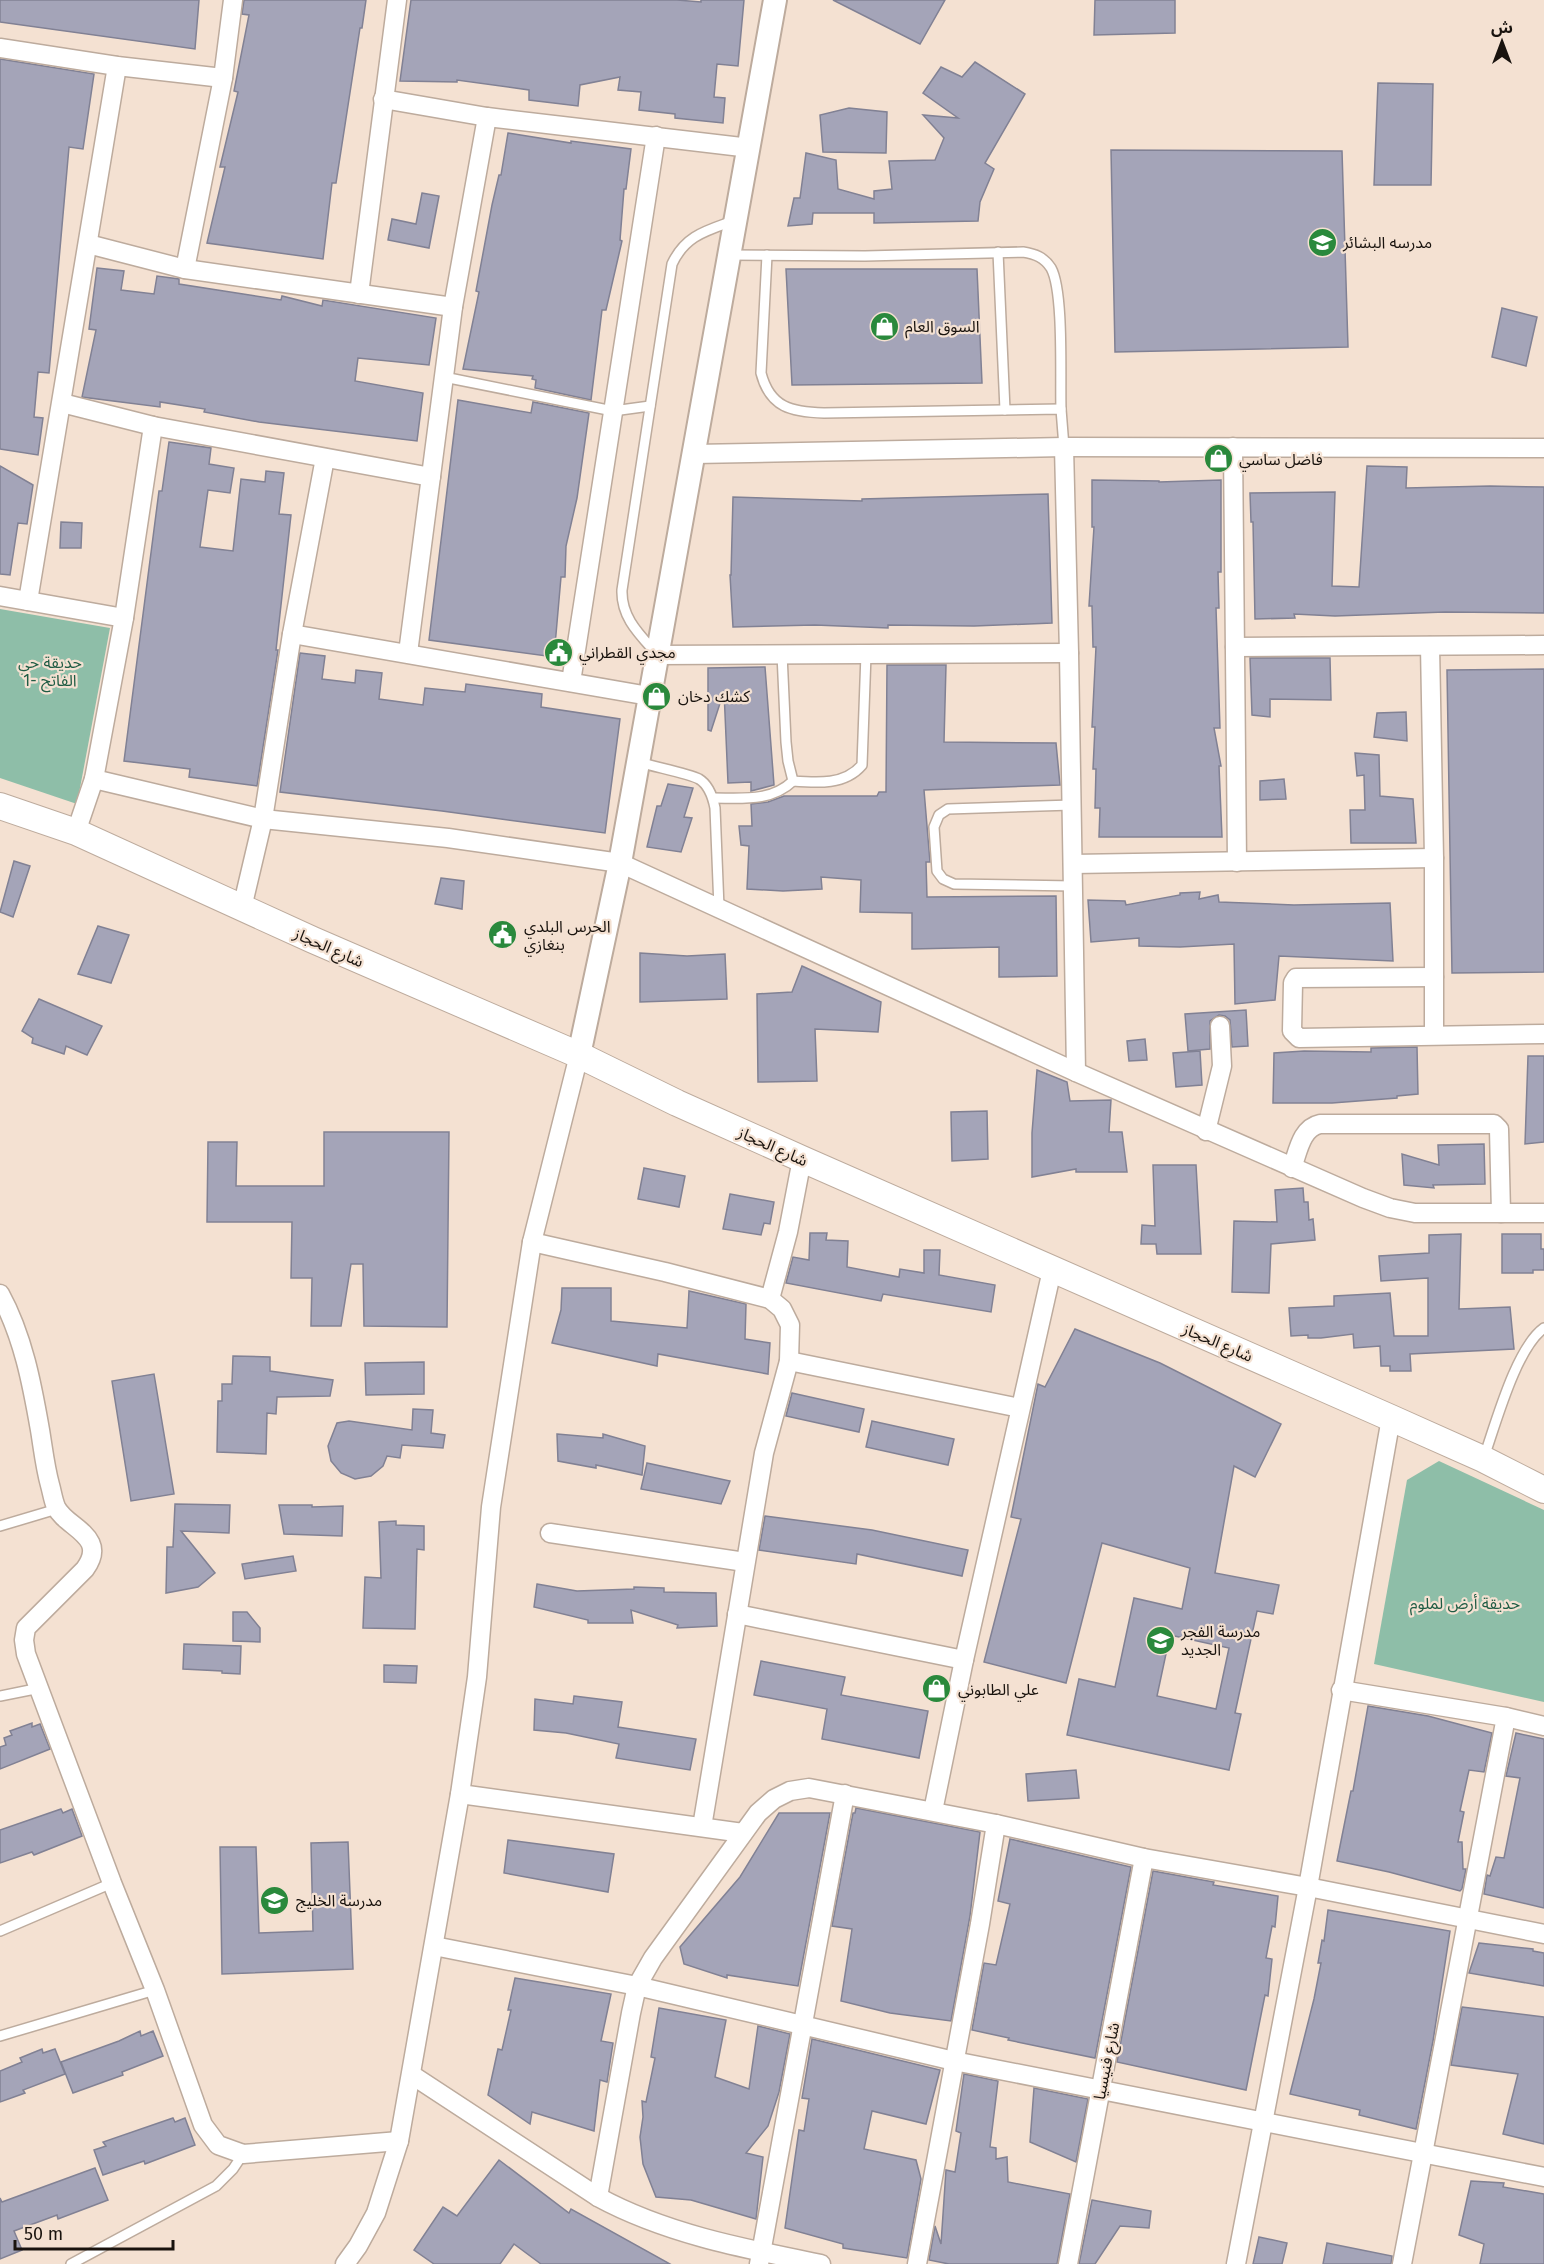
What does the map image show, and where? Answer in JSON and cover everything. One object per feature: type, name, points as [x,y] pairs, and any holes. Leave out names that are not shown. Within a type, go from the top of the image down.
[{"type":"main road","name":"شارع الحجاز","points":[[0,807],[76,832],[242,908],[579,1055],[802,1160],[1392,1418],[1483,1459],[1544,1490]]},
{"type":"street","points":[[185,269],[223,78],[233,0]]},
{"type":"street","points":[[359,294],[397,0]]},
{"type":"street","points":[[345,2264],[376,2213],[390,2175],[412,2075],[460,1794],[477,1677],[491,1507],[532,1242],[579,1055],[620,863],[775,0]]},
{"type":"street","points":[[0,48],[117,66],[223,78]]},
{"type":"street","points":[[28,601],[117,66]]},
{"type":"street","points":[[383,99],[487,117],[750,148]]},
{"type":"street","points":[[408,653],[453,307],[487,117]]},
{"type":"street","points":[[572,682],[656,136]]},
{"type":"street","points":[[88,244],[185,269],[453,307]]},
{"type":"street","points":[[62,402],[153,426],[431,477]]},
{"type":"street","points":[[76,832],[94,779],[124,618],[153,426]]},
{"type":"street","points":[[694,454],[1064,447],[1544,448]]},
{"type":"street","points":[[1064,447],[1076,1072]]},
{"type":"street","points":[[1233,447],[1237,862]]},
{"type":"street","points":[[242,908],[263,819],[292,634],[325,458]]},
{"type":"street","points":[[0,596],[124,618]]},
{"type":"street","points":[[292,634],[649,696]]},
{"type":"street","points":[[1235,647],[1544,645]]},
{"type":"street","points":[[1430,646],[1434,858],[1434,1035]]},
{"type":"street","points":[[657,655],[1069,653]]},
{"type":"street","points":[[94,779],[263,819],[448,838],[620,863],[1206,1131],[1364,1198],[1398,1210],[1415,1213],[1544,1213]]},
{"type":"street","points":[[1073,864],[1434,858]]},
{"type":"street","points":[[1434,976],[1296,978],[1293,983],[1292,1031],[1299,1038],[1544,1034]]},
{"type":"street","points":[[1206,1131],[1222,1066],[1220,1026]]},
{"type":"street","points":[[1292,1168],[1304,1136],[1312,1125],[1494,1124],[1499,1129],[1501,1213]]},
{"type":"street","points":[[770,1299],[788,1232],[802,1160]]},
{"type":"street","points":[[532,1242],[770,1299],[782,1310],[790,1325],[789,1361],[764,1453],[702,1827]]},
{"type":"street","points":[[933,1811],[964,1660],[1052,1270]]},
{"type":"street","points":[[0,1294],[5,1314],[21,1344],[34,1397],[49,1481],[57,1509],[82,1531],[92,1546],[92,1560],[26,1628],[24,1640],[26,1654],[155,1990],[203,2125],[218,2145],[243,2154],[399,2141]]},
{"type":"street","points":[[789,1361],[1020,1408]]},
{"type":"street","points":[[1236,2264],[1308,1887],[1341,1690],[1392,1418]]},
{"type":"street","points":[[550,1533],[745,1563]]},
{"type":"street","points":[[737,1614],[964,1660]]},
{"type":"street","points":[[1341,1690],[1506,1717],[1544,1726]]},
{"type":"street","points":[[1402,2264],[1425,2153],[1506,1717]]},
{"type":"street","points":[[598,2197],[630,2013],[637,1986],[653,1958],[743,1833],[774,1799],[790,1791],[809,1788],[845,1794],[996,1824],[1144,1858],[1308,1887],[1544,1934]]},
{"type":"street","points":[[460,1794],[743,1833]]},
{"type":"street","points":[[761,2258],[845,1794]]},
{"type":"street","points":[[917,2264],[996,1824]]},
{"type":"street","name":"شارع فنيسيا","points":[[1068,2264],[1144,1858]]},
{"type":"street","points":[[434,1946],[637,1986],[954,2061],[1544,2177]]},
{"type":"street","points":[[412,2075],[598,2197],[625,2211],[761,2258],[821,2264]]},
{"type":"lane","points":[[657,655],[633,626],[627,616],[622,598],[672,264],[679,250],[701,232],[737,220]]},
{"type":"lane","points":[[730,255],[865,256],[998,252],[1032,253],[1040,256],[1051,269],[1058,292],[1064,447]]},
{"type":"lane","points":[[998,252],[1005,410]]},
{"type":"lane","points":[[767,255],[761,374],[764,386],[780,405],[800,411],[824,413],[1061,409]]},
{"type":"lane","points":[[444,377],[613,411],[650,406]]},
{"type":"lane","points":[[782,654],[786,742],[793,781]]},
{"type":"lane","points":[[793,781],[815,783],[844,779],[854,774],[862,765],[866,654]]},
{"type":"lane","points":[[638,762],[700,780],[713,798],[718,908]]},
{"type":"lane","points":[[713,798],[765,796],[783,791],[793,781]]},
{"type":"lane","points":[[1072,805],[948,809],[939,815],[934,827],[937,871],[943,879],[954,884],[1073,886]]},
{"type":"lane","points":[[1483,1459],[1525,1350],[1536,1333],[1544,1328]]},
{"type":"lane","points":[[0,1526],[57,1509]]},
{"type":"lane","points":[[0,1696],[40,1688]]},
{"type":"lane","points":[[0,1931],[112,1883]]},
{"type":"lane","points":[[0,2036],[155,1990]]},
{"type":"lane","points":[[71,2264],[216,2186],[233,2169],[243,2154]]},
{"type":"green space","name":"حديقة حي الفاتح -1","points":[[0,609],[110,628],[77,804],[0,778]]},
{"type":"green space","name":"حديقة أرض لملوم","points":[[1439,1461],[1544,1510],[1544,1702],[1374,1664],[1407,1480]]},
{"type":"building","points":[[0,0],[199,0],[195,49],[0,22]]},
{"type":"building","points":[[244,0],[366,0],[336,183],[332,183],[323,259],[207,243],[225,167],[220,167],[238,92],[234,91],[249,15],[242,14]]},
{"type":"building","points":[[411,0],[677,0],[701,2],[701,0],[744,0],[738,66],[717,64],[714,97],[725,98],[723,123],[675,118],[675,114],[639,110],[641,92],[618,90],[620,77],[580,85],[578,106],[529,100],[529,90],[457,80],[457,82],[400,81]]},
{"type":"building","points":[[833,0],[945,0],[920,44]]},
{"type":"building","points":[[1095,0],[1175,0],[1175,33],[1094,35]]},
{"type":"building","points":[[0,59],[94,74],[83,149],[69,147],[49,373],[38,372],[34,417],[43,418],[38,455],[0,449]]},
{"type":"building","points":[[975,62],[1025,94],[985,163],[994,169],[980,202],[978,221],[874,223],[874,213],[813,213],[812,224],[788,226],[794,198],[800,198],[806,153],[836,160],[838,189],[874,199],[874,191],[892,189],[889,161],[935,160],[944,138],[923,115],[958,118],[923,93],[941,67],[962,77]]},
{"type":"building","points":[[1378,83],[1433,84],[1431,185],[1374,185]]},
{"type":"building","points":[[849,108],[887,112],[886,153],[823,152],[820,115]]},
{"type":"building","points":[[508,133],[631,149],[626,189],[624,189],[620,240],[622,241],[606,310],[602,310],[591,400],[535,388],[536,380],[532,379],[533,376],[463,369],[479,292],[476,291],[492,205],[499,175],[501,175]]},
{"type":"building","points":[[1111,150],[1342,151],[1348,347],[1115,352]]},
{"type":"building","points":[[422,193],[439,196],[429,248],[388,240],[392,219],[416,224]]},
{"type":"building","points":[[97,268],[124,271],[121,290],[154,294],[157,276],[179,279],[179,284],[281,300],[282,296],[322,306],[323,300],[436,318],[429,365],[358,358],[355,381],[423,393],[417,441],[259,422],[204,412],[205,409],[160,402],[160,407],[82,397],[96,330],[89,329]]},
{"type":"building","name":"السوق العام","points":[[786,269],[977,269],[982,383],[792,385]]},
{"type":"building","points":[[1502,308],[1537,317],[1526,366],[1492,357]]},
{"type":"building","points":[[458,400],[531,413],[533,402],[589,413],[577,498],[566,546],[565,577],[561,577],[554,657],[429,640]]},
{"type":"building","points":[[169,442],[211,448],[209,464],[234,468],[230,493],[208,490],[200,547],[233,551],[241,479],[265,482],[266,471],[284,473],[279,514],[291,515],[276,650],[278,650],[257,786],[189,777],[190,769],[124,761],[159,491],[162,491]]},
{"type":"building","points":[[0,466],[33,485],[27,524],[18,523],[10,575],[0,574]]},
{"type":"building","points":[[1367,466],[1407,467],[1406,488],[1544,487],[1544,613],[1445,612],[1335,616],[1294,614],[1295,618],[1255,619],[1253,522],[1251,522],[1250,493],[1335,492],[1332,586],[1359,587]]},
{"type":"building","points":[[1092,480],[1159,482],[1221,480],[1221,572],[1218,572],[1219,608],[1216,608],[1220,728],[1214,728],[1221,766],[1219,766],[1222,837],[1099,837],[1100,808],[1095,808],[1096,769],[1093,769],[1095,727],[1092,727],[1096,647],[1093,647],[1092,606],[1089,606],[1094,527],[1092,527]]},
{"type":"building","points":[[1048,494],[1052,623],[974,626],[888,625],[888,628],[815,625],[733,627],[730,575],[733,497],[862,501],[862,499]]},
{"type":"building","points":[[61,522],[82,523],[81,548],[60,548]]},
{"type":"building","points":[[300,653],[325,656],[322,679],[355,683],[356,670],[382,673],[379,699],[423,705],[425,688],[465,692],[466,684],[542,694],[541,707],[620,719],[605,833],[280,792]]},
{"type":"building","points":[[1250,658],[1330,658],[1331,700],[1270,699],[1270,717],[1252,715]]},
{"type":"building","points":[[887,665],[946,665],[944,742],[1056,743],[1060,785],[924,790],[930,862],[926,862],[927,897],[1056,896],[1057,976],[999,977],[999,947],[912,949],[912,913],[860,912],[861,880],[821,877],[822,889],[783,891],[747,889],[749,846],[741,845],[739,826],[752,826],[751,804],[768,802],[784,796],[877,796],[879,792],[886,792]]},
{"type":"building","points":[[765,667],[774,785],[751,791],[751,782],[728,783],[724,691],[711,731],[708,730],[708,668]]},
{"type":"building","points":[[1544,669],[1544,972],[1452,973],[1447,670]]},
{"type":"building","points":[[1406,712],[1407,741],[1374,737],[1377,713]]},
{"type":"building","points":[[1355,753],[1379,755],[1380,796],[1413,799],[1416,843],[1351,843],[1350,810],[1365,810],[1364,775],[1357,776]]},
{"type":"building","points":[[1284,779],[1286,799],[1260,800],[1260,781]]},
{"type":"building","points":[[668,784],[693,788],[684,817],[692,818],[681,852],[647,847],[657,806],[661,806]]},
{"type":"building","points":[[14,861],[30,866],[13,917],[0,912]]},
{"type":"building","points":[[441,878],[464,881],[462,909],[435,904]]},
{"type":"building","points":[[1200,892],[1199,899],[1218,895],[1219,902],[1294,905],[1390,903],[1393,961],[1279,956],[1275,1000],[1235,1004],[1234,944],[1180,947],[1139,946],[1139,938],[1091,942],[1088,900],[1125,901],[1126,905],[1180,895],[1180,893]]},
{"type":"building","points":[[98,926],[129,935],[111,983],[78,974]]},
{"type":"building","points":[[640,953],[687,956],[725,954],[727,999],[640,1002]]},
{"type":"building","points":[[802,966],[881,1002],[878,1032],[815,1029],[817,1081],[758,1082],[757,994],[792,992]]},
{"type":"building","points":[[39,999],[102,1026],[87,1055],[66,1046],[64,1054],[32,1043],[33,1038],[22,1031]]},
{"type":"building","points":[[1246,1010],[1248,1046],[1232,1047],[1230,1020],[1219,1015],[1210,1021],[1210,1049],[1188,1051],[1185,1014]]},
{"type":"building","points":[[1145,1039],[1147,1060],[1129,1061],[1127,1041]]},
{"type":"building","points":[[1417,1047],[1418,1094],[1332,1103],[1273,1103],[1274,1053],[1371,1052],[1371,1048]]},
{"type":"building","points":[[1200,1051],[1202,1085],[1176,1087],[1173,1053]]},
{"type":"building","points":[[1528,1056],[1544,1056],[1544,1142],[1525,1144]]},
{"type":"building","points":[[1037,1070],[1067,1082],[1070,1101],[1111,1100],[1109,1132],[1122,1132],[1127,1172],[1076,1172],[1076,1169],[1032,1177],[1032,1133]]},
{"type":"building","points":[[987,1111],[988,1159],[952,1161],[951,1112]]},
{"type":"building","points":[[324,1132],[449,1132],[447,1327],[364,1326],[363,1264],[351,1264],[341,1326],[311,1326],[312,1278],[291,1278],[292,1222],[207,1222],[208,1142],[237,1142],[236,1186],[324,1186]]},
{"type":"building","points":[[1484,1144],[1485,1184],[1433,1185],[1434,1188],[1404,1185],[1402,1154],[1439,1165],[1438,1145]]},
{"type":"building","points":[[1153,1165],[1196,1165],[1201,1254],[1157,1254],[1156,1244],[1141,1244],[1142,1225],[1155,1226]]},
{"type":"building","points":[[644,1168],[685,1176],[679,1207],[638,1199]]},
{"type":"building","points":[[1303,1188],[1304,1202],[1308,1202],[1309,1220],[1313,1219],[1315,1240],[1271,1244],[1269,1293],[1232,1292],[1234,1221],[1277,1222],[1275,1190]]},
{"type":"building","points":[[730,1194],[774,1202],[770,1224],[764,1223],[761,1235],[723,1229]]},
{"type":"building","points":[[810,1233],[827,1233],[826,1240],[848,1241],[847,1267],[899,1277],[900,1269],[924,1273],[924,1250],[940,1250],[939,1275],[995,1285],[991,1312],[883,1294],[881,1301],[786,1283],[793,1257],[809,1260]]},
{"type":"building","points":[[1461,1234],[1459,1309],[1510,1307],[1514,1349],[1410,1354],[1411,1371],[1390,1371],[1390,1366],[1381,1366],[1380,1346],[1354,1348],[1353,1334],[1321,1338],[1308,1338],[1308,1335],[1291,1336],[1289,1308],[1334,1306],[1334,1296],[1390,1293],[1394,1336],[1428,1336],[1428,1278],[1381,1281],[1379,1256],[1429,1253],[1429,1235]]},
{"type":"building","points":[[1502,1234],[1541,1234],[1544,1270],[1533,1270],[1533,1273],[1502,1273]]},
{"type":"building","points":[[562,1288],[611,1288],[611,1321],[687,1328],[689,1291],[746,1304],[745,1339],[770,1343],[768,1374],[658,1354],[657,1366],[552,1343],[561,1310]]},
{"type":"building","points":[[1075,1329],[1160,1363],[1281,1424],[1255,1477],[1234,1466],[1215,1573],[1279,1585],[1273,1614],[1257,1611],[1235,1713],[1241,1714],[1229,1770],[1067,1735],[1079,1679],[1115,1687],[1134,1598],[1182,1609],[1190,1568],[1102,1543],[1066,1683],[984,1662],[1021,1519],[1011,1517],[1038,1384],[1045,1387]],"holes":[[[1170,1635],[1229,1648],[1216,1709],[1157,1696]]]},
{"type":"building","points":[[233,1356],[270,1357],[270,1371],[333,1380],[330,1396],[277,1397],[276,1414],[267,1413],[266,1454],[217,1452],[218,1401],[222,1401],[222,1384],[232,1384]]},
{"type":"building","points":[[424,1362],[424,1394],[366,1395],[365,1363]]},
{"type":"building","points":[[154,1374],[174,1494],[131,1501],[112,1381]]},
{"type":"building","points":[[792,1393],[864,1409],[859,1432],[786,1416]]},
{"type":"building","points":[[413,1409],[433,1410],[431,1433],[445,1435],[443,1448],[402,1445],[400,1458],[387,1456],[383,1466],[371,1476],[355,1479],[341,1473],[331,1461],[328,1446],[337,1423],[349,1421],[412,1430]]},
{"type":"building","points":[[872,1421],[954,1439],[948,1465],[866,1447]]},
{"type":"building","points":[[557,1434],[603,1438],[603,1434],[645,1446],[642,1475],[596,1465],[596,1468],[558,1461]]},
{"type":"building","points":[[647,1463],[730,1481],[721,1504],[641,1489]]},
{"type":"building","points":[[175,1504],[230,1505],[229,1533],[181,1531],[215,1573],[198,1587],[166,1593],[167,1547],[173,1547]]},
{"type":"building","points":[[279,1505],[343,1506],[342,1536],[284,1534]]},
{"type":"building","points":[[765,1516],[872,1530],[968,1550],[962,1576],[857,1554],[856,1564],[759,1550]]},
{"type":"building","points":[[396,1521],[396,1525],[424,1526],[424,1550],[417,1549],[415,1629],[363,1628],[365,1577],[381,1578],[379,1522]]},
{"type":"building","points":[[293,1556],[296,1571],[245,1579],[242,1564]]},
{"type":"building","points":[[537,1584],[577,1591],[634,1589],[634,1587],[664,1588],[664,1592],[716,1593],[717,1626],[677,1628],[678,1625],[631,1610],[633,1623],[588,1623],[588,1620],[534,1607]]},
{"type":"building","points":[[233,1612],[247,1612],[260,1628],[260,1642],[233,1641]]},
{"type":"building","points":[[184,1644],[241,1646],[240,1674],[183,1669]]},
{"type":"building","points":[[761,1661],[845,1677],[841,1695],[928,1711],[919,1758],[822,1739],[827,1709],[754,1695]]},
{"type":"building","points":[[384,1665],[417,1666],[416,1683],[384,1682]]},
{"type":"building","points":[[574,1696],[622,1702],[618,1727],[696,1739],[690,1770],[616,1758],[619,1744],[566,1733],[534,1730],[535,1699],[573,1704]]},
{"type":"building","points":[[1368,1706],[1428,1716],[1492,1733],[1484,1772],[1469,1770],[1460,1811],[1464,1812],[1458,1842],[1462,1842],[1463,1869],[1466,1869],[1460,1891],[1337,1861],[1351,1791],[1353,1791]]},
{"type":"building","points":[[32,1723],[32,1727],[40,1724],[50,1749],[0,1769],[0,1747],[6,1745],[4,1738],[12,1735],[10,1731]]},
{"type":"building","points":[[1516,1733],[1544,1739],[1544,1908],[1484,1894],[1487,1875],[1490,1876],[1496,1857],[1504,1858],[1520,1778],[1506,1776]]},
{"type":"building","points":[[1076,1770],[1079,1798],[1028,1801],[1026,1774]]},
{"type":"building","points":[[856,1808],[980,1832],[970,1916],[951,2021],[890,2013],[841,2001],[852,1929],[832,1926],[853,1813]]},
{"type":"building","points":[[61,1809],[63,1813],[72,1809],[82,1836],[34,1855],[32,1852],[0,1863],[0,1830]]},
{"type":"building","points":[[779,1813],[830,1813],[798,1986],[727,1975],[727,1978],[684,1964],[680,1947],[740,1877]]},
{"type":"building","points":[[1010,1839],[1131,1867],[1095,2058],[972,2030],[984,1963],[996,1965],[1010,1904],[998,1901]]},
{"type":"building","points":[[508,1840],[614,1854],[608,1892],[504,1873]]},
{"type":"building","name":"مدرسة الخليج","points":[[348,1842],[353,1969],[222,1974],[220,1847],[256,1847],[259,1933],[313,1931],[311,1843]]},
{"type":"building","points":[[1153,1871],[1214,1882],[1213,1885],[1278,1896],[1275,1927],[1272,1926],[1266,1958],[1272,1959],[1268,1996],[1265,1995],[1246,2090],[1117,2062]]},
{"type":"building","points":[[1328,1910],[1450,1931],[1433,2041],[1416,2129],[1359,2115],[1360,2110],[1290,2094],[1314,1999]]},
{"type":"building","points":[[1479,1943],[1533,1949],[1533,1951],[1544,1953],[1544,1986],[1469,1973]]},
{"type":"building","points":[[515,1978],[611,1994],[601,2041],[613,2043],[607,2082],[600,2080],[594,2131],[532,2112],[530,2124],[488,2095],[498,2049],[502,2050]]},
{"type":"building","points":[[1462,2007],[1544,2017],[1544,2144],[1503,2134],[1518,2074],[1451,2065]]},
{"type":"building","points":[[659,2008],[726,2020],[715,2077],[749,2089],[758,2026],[790,2034],[779,2092],[768,2126],[746,2153],[763,2157],[756,2219],[691,2200],[656,2197],[643,2164],[640,2137],[643,2117],[642,2101],[646,2102],[655,2058],[651,2057]]},
{"type":"building","points":[[140,2031],[141,2036],[153,2031],[163,2056],[122,2072],[123,2075],[73,2093],[61,2062]]},
{"type":"building","points":[[812,2039],[940,2070],[926,2124],[872,2111],[864,2149],[916,2160],[921,2179],[907,2258],[843,2248],[843,2244],[785,2228],[799,2130],[804,2131],[809,2099],[802,2098]]},
{"type":"building","points":[[42,2049],[43,2053],[55,2049],[65,2074],[23,2090],[25,2093],[0,2102],[0,2071],[22,2062],[20,2058]]},
{"type":"building","points":[[964,2074],[998,2081],[990,2147],[996,2148],[996,2159],[1007,2157],[1008,2182],[1070,2194],[1057,2264],[949,2264],[929,2260],[935,2226],[941,2244],[946,2170],[955,2172],[961,2133],[956,2131]]},
{"type":"building","points":[[1034,2088],[1088,2099],[1076,2162],[1030,2142]]},
{"type":"building","points":[[173,2118],[175,2122],[185,2118],[195,2145],[145,2164],[144,2161],[103,2175],[94,2150],[106,2146],[103,2142]]},
{"type":"building","points":[[499,2160],[569,2213],[571,2209],[670,2264],[541,2264],[514,2244],[500,2264],[434,2264],[414,2250],[443,2207],[457,2216]]},
{"type":"building","points":[[95,2168],[108,2200],[58,2219],[57,2215],[14,2231],[22,2250],[0,2259],[0,2198],[2,2202]]},
{"type":"building","points":[[1471,2181],[1504,2183],[1503,2187],[1544,2194],[1544,2264],[1480,2264],[1484,2244],[1459,2235]]},
{"type":"building","points":[[1092,2200],[1151,2211],[1149,2228],[1120,2226],[1095,2264],[1079,2264]]},
{"type":"building","points":[[1259,2237],[1287,2243],[1282,2264],[1253,2264]]},
{"type":"building","points":[[1327,2243],[1392,2256],[1391,2264],[1323,2264]]},
{"type":"place","name":"مدرسه البشائر","points":[[1322,242]]},
{"type":"place","name":"السوق العام","points":[[884,326]]},
{"type":"place","name":"فاضل ساسي","points":[[1218,459]]},
{"type":"place","name":"مجدي القطراني","points":[[558,652]]},
{"type":"place","name":"كشك دخان","points":[[657,696]]},
{"type":"place","name":"الحرس البلدي بنغازي","points":[[503,935]]},
{"type":"place","name":"مدرسة الفجر الجديد","points":[[1160,1640]]},
{"type":"place","name":"علي الطابوني","points":[[937,1689]]},
{"type":"place","name":"مدرسة الخليج","points":[[275,1900]]}]
